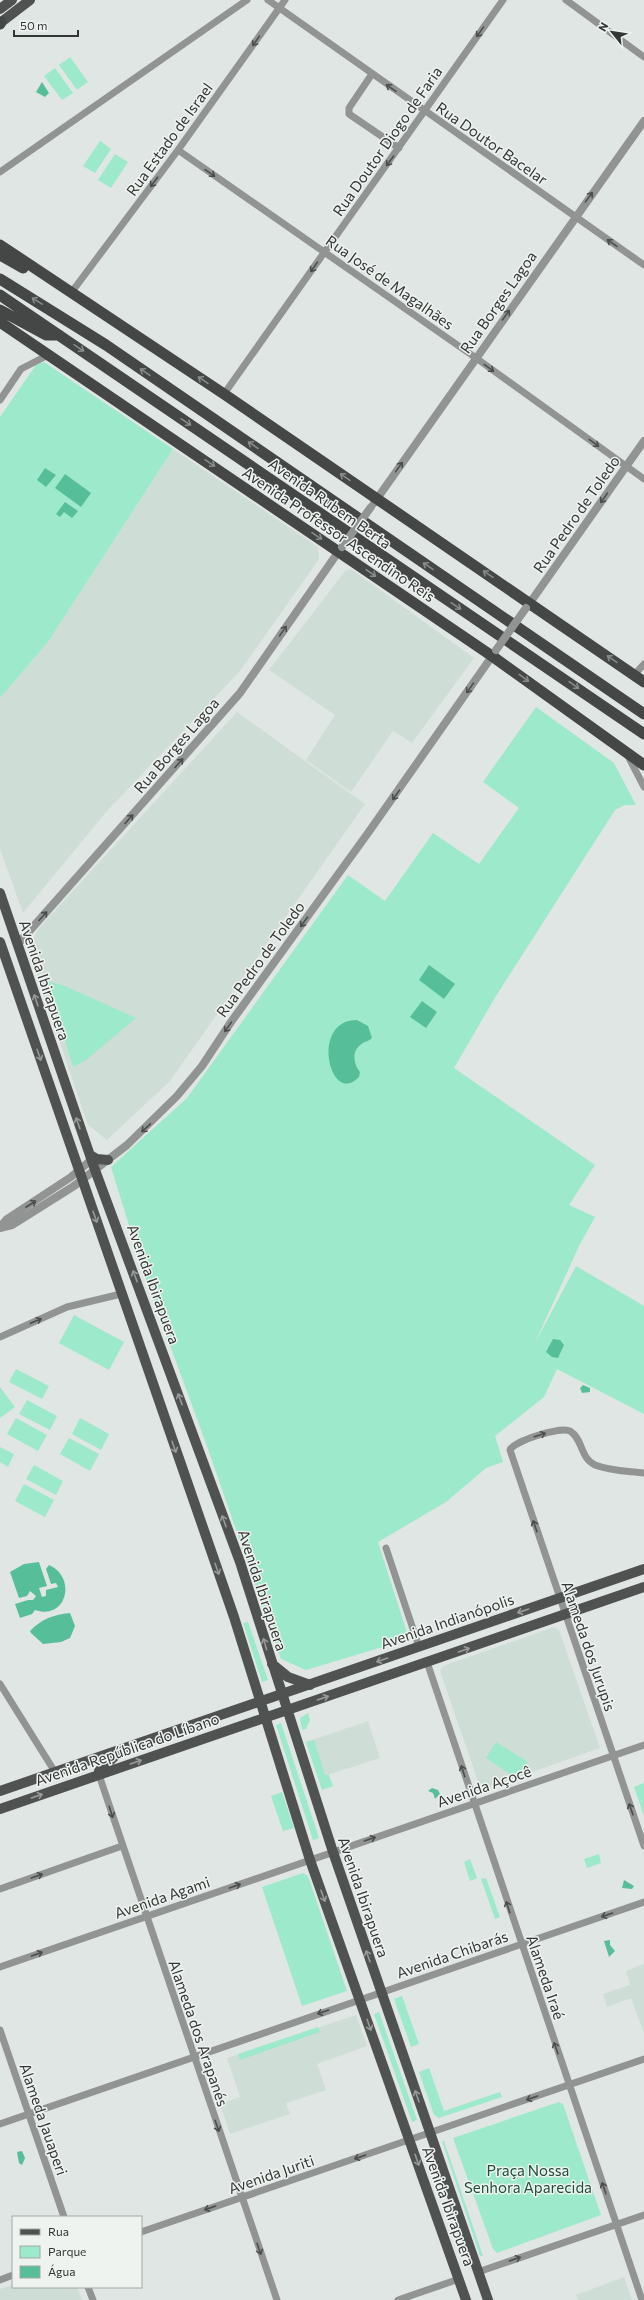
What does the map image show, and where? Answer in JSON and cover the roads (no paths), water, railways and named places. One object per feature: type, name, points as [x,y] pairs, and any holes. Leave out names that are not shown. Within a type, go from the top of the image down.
[{"type":"highway","points":[[0,245],[224,394],[374,503],[644,682]]},
{"type":"highway","points":[[0,255],[41,277],[50,277]]},
{"type":"highway","name":"Avenida Rubem Berta","points":[[0,279],[106,345],[644,714]]},
{"type":"highway","name":"Avenida Rubem Berta","points":[[0,295],[644,734]]},
{"type":"highway","points":[[0,310],[46,335],[59,335]]},
{"type":"highway","name":"Avenida Professor Ascendino Reis","points":[[0,322],[50,354],[494,653],[626,752]]},
{"type":"highway","points":[[626,752],[644,765]]},
{"type":"main road","points":[[0,9],[12,0]]},
{"type":"main road","points":[[0,23],[30,0]]},
{"type":"main road","name":"Avenida Ibirapuera","points":[[0,893],[95,1170],[240,1562],[270,1662],[333,1852],[488,2300]]},
{"type":"main road","points":[[0,937],[7,942],[17,945]]},
{"type":"main road","name":"Avenida Ibirapuera","points":[[0,942],[4,966],[80,1175],[231,1610],[310,1860],[466,2300]]},
{"type":"main road","points":[[91,1157],[108,1160]]},
{"type":"main road","name":"Avenida Indianópolis","points":[[260,1702],[644,1569]]},
{"type":"main road","points":[[265,1719],[644,1587]]},
{"type":"main road","points":[[270,1662],[288,1677],[310,1685]]},
{"type":"main road","name":"Avenida República do Líbano","points":[[0,1791],[260,1702]]},
{"type":"main road","name":"Avenida República do Líbano","points":[[0,1809],[265,1719]]},
{"type":"main road","points":[[99,1775],[99,1771],[103,1765],[126,1748]]},
{"type":"street","points":[[0,172],[247,0]]},
{"type":"street","name":"Rua Doutor Bacelar","points":[[268,0],[644,265]]},
{"type":"street","name":"Rua Estado de Israel","points":[[71,293],[178,150],[285,0]]},
{"type":"street","name":"Rua Doutor Diogo de Faria","points":[[224,394],[503,0]]},
{"type":"street","points":[[566,0],[644,57]]},
{"type":"street","points":[[372,74],[349,108],[349,114],[399,148]]},
{"type":"street","name":"Rua Borges Lagoa","points":[[17,945],[240,693],[340,549],[644,121]]},
{"type":"street","name":"Rua José de Magalhães","points":[[178,150],[476,358],[644,479]]},
{"type":"street","points":[[0,400],[21,369],[50,354]]},
{"type":"street","name":"Rua Pedro de Toledo","points":[[0,1228],[3,1220],[80,1175],[95,1170],[127,1146],[159,1116],[202,1066],[231,1022],[388,806],[644,441]]},
{"type":"street","points":[[634,675],[644,664]]},
{"type":"street","name":"Avenida Professor Ascendino Reis","points":[[626,752],[644,787]]},
{"type":"street","name":"Rua Pedro de Toledo","points":[[0,1228],[12,1225],[80,1175],[91,1157]]},
{"type":"street","points":[[0,1337],[67,1307],[121,1294]]},
{"type":"street","name":"Alameda dos Jurupis","points":[[644,1473],[610,1469],[593,1464],[586,1458],[576,1437],[566,1430],[557,1430],[515,1444],[511,1447],[511,1454],[612,1756],[644,1846]]},
{"type":"street","points":[[386,1548],[419,1647]]},
{"type":"street","name":"Alameda Iraé","points":[[427,1662],[568,2085],[642,2300]]},
{"type":"street","points":[[0,1684],[55,1772]]},
{"type":"street","name":"Avenida Açocê","points":[[333,1852],[644,1745]]},
{"type":"street","name":"Alameda dos Arapanés","points":[[99,1775],[193,2057],[277,2300]]},
{"type":"street","points":[[0,1889],[122,1846]]},
{"type":"street","name":"Avenida Agami","points":[[0,1967],[333,1852]]},
{"type":"street","name":"Avenida Chibarás","points":[[0,2124],[644,1902]]},
{"type":"street","name":"Alameda Jauaperi","points":[[0,2030],[64,2216]]},
{"type":"street","points":[[430,2133],[644,2059]]},
{"type":"street","name":"Avenida Juriti","points":[[142,2232],[430,2133]]},
{"type":"street","points":[[478,2272],[644,2215]]},
{"type":"street","points":[[0,2280],[12,2275]]},
{"type":"street","points":[[398,2300],[459,2279]]},
{"type":"street","points":[[88,2288],[93,2300]]},
{"type":"water","points":[[42,82],[49,93],[45,97],[36,92]]},
{"type":"water","points":[[45,468],[56,475],[46,487],[37,480]]},
{"type":"water","points":[[65,474],[91,493],[81,507],[55,488]]},
{"type":"water","points":[[65,502],[78,511],[72,518],[64,512],[60,517],[56,514]]},
{"type":"water","points":[[429,965],[455,984],[444,999],[419,980]]},
{"type":"water","points":[[422,1001],[437,1012],[426,1028],[410,1017]]},
{"type":"water","points":[[357,1020],[368,1026],[372,1038],[356,1049],[354,1057],[360,1072],[359,1077],[349,1083],[340,1081],[333,1073],[329,1060],[329,1046],[333,1033],[342,1024]]},
{"type":"water","points":[[553,1339],[560,1340],[564,1345],[558,1358],[552,1357],[546,1352]]},
{"type":"water","points":[[583,1385],[590,1388],[590,1392],[582,1393],[580,1388]]},
{"type":"water","points":[[39,1562],[47,1586],[39,1588],[42,1597],[46,1596],[46,1590],[58,1587],[56,1583],[51,1584],[46,1569],[49,1565],[58,1571],[63,1579],[65,1587],[64,1596],[61,1604],[55,1609],[46,1612],[35,1610],[32,1614],[20,1618],[15,1604],[33,1600],[36,1596],[30,1591],[27,1596],[19,1598],[10,1572],[24,1564]]},
{"type":"water","points":[[70,1613],[75,1626],[70,1638],[61,1642],[43,1644],[30,1631],[39,1623],[48,1618]]},
{"type":"water","points":[[432,1788],[438,1790],[440,1794],[435,1799],[433,1793],[428,1791]]},
{"type":"water","points":[[624,1880],[634,1886],[632,1889],[622,1888]]},
{"type":"water","points":[[610,1940],[610,1945],[615,1951],[609,1957],[604,1941]]},
{"type":"water","points":[[22,2151],[25,2158],[22,2165],[19,2163],[17,2152]]},
{"type":"park label","name":"Praça Nossa Senhora Aparecida","points":[[528,2178]]}]
